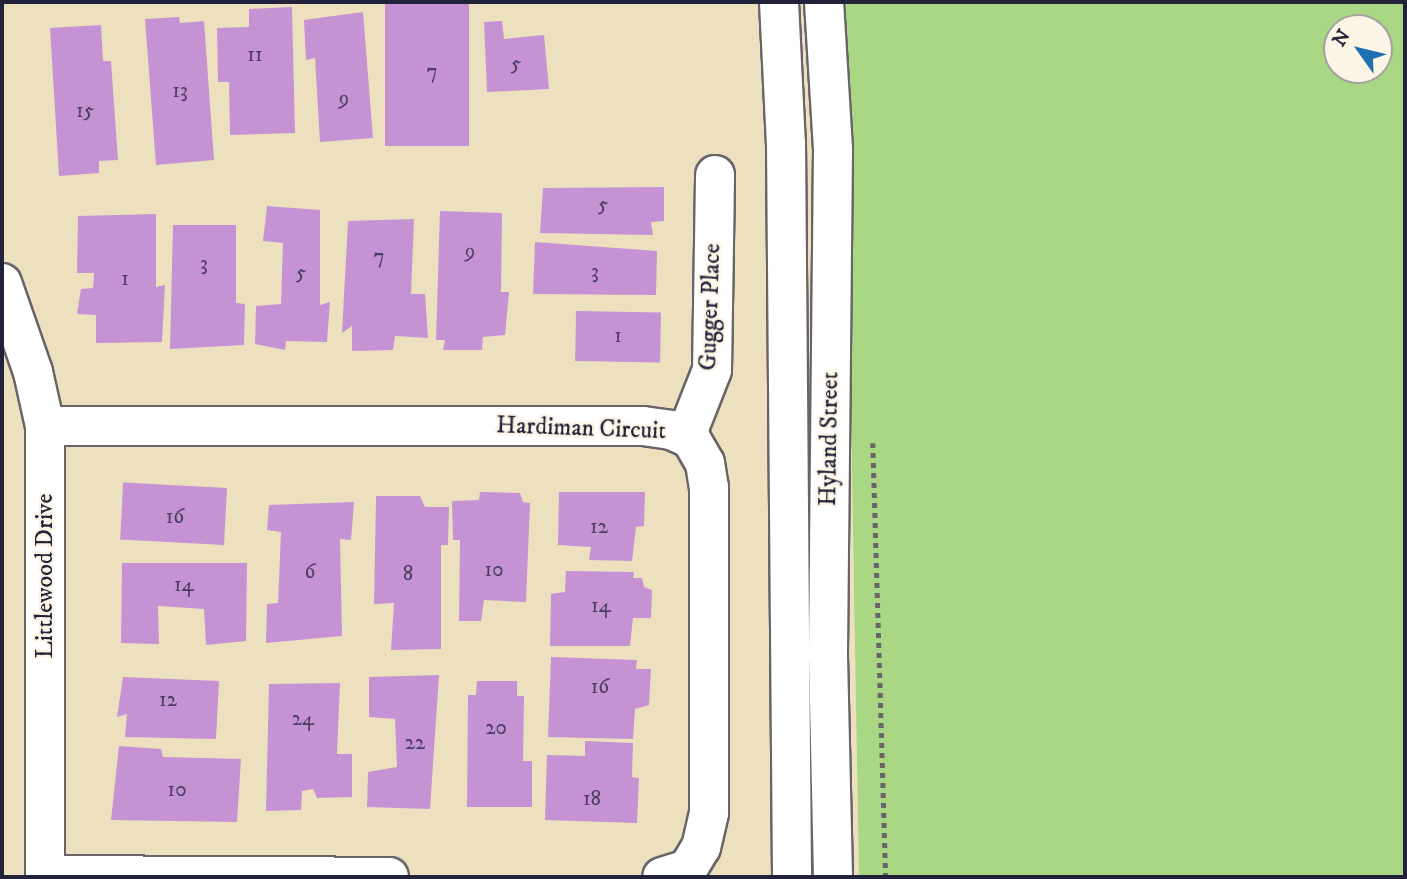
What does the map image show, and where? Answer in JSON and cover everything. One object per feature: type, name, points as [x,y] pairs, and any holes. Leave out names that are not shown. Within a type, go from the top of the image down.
[{"type":"street","name":"Hyland Street","points":[[779,2],[786,143],[792,877]]},
{"type":"street","name":"Hyland Street","points":[[824,2],[833,149],[828,656],[833,877]]},
{"type":"street","name":"Gugger Place","points":[[686,436],[712,370],[715,174]]},
{"type":"street","name":"Littlewood Drive","points":[[2,283],[33,372],[45,426],[46,876]]},
{"type":"street","name":"Hardiman Circuit","points":[[45,426],[643,426],[686,436],[703,457],[709,487],[709,813],[701,847],[688,869],[662,877]]},
{"type":"street","points":[[46,876],[389,877]]},
{"type":"green space","points":[[844,2],[1405,2],[1405,877],[859,877]]},
{"type":"building","points":[[385,2],[469,2],[469,146],[385,146]]},
{"type":"building","points":[[292,7],[295,133],[230,135],[229,82],[218,82],[217,28],[249,27],[249,9]]},
{"type":"building","points":[[363,12],[373,138],[320,142],[315,58],[306,60],[304,20]]},
{"type":"building","points":[[179,17],[180,23],[204,21],[214,160],[156,165],[145,19]]},
{"type":"building","points":[[502,21],[504,39],[544,35],[549,89],[487,92],[484,22]]},
{"type":"building","points":[[101,25],[103,61],[111,61],[118,160],[99,161],[99,173],[59,176],[50,28]]},
{"type":"building","points":[[664,187],[664,221],[651,222],[653,235],[540,233],[543,188]]},
{"type":"building","points":[[267,206],[320,210],[320,305],[330,302],[327,342],[286,341],[285,350],[255,344],[256,306],[281,304],[283,243],[263,241]]},
{"type":"building","points":[[440,211],[502,213],[501,292],[509,292],[505,335],[483,337],[482,350],[443,350],[445,340],[436,340]]},
{"type":"building","points":[[156,214],[156,287],[165,285],[162,342],[96,343],[96,315],[77,314],[81,289],[93,288],[94,273],[77,273],[78,216]]},
{"type":"building","points":[[414,219],[411,294],[425,294],[428,338],[395,336],[393,350],[352,351],[352,326],[342,333],[348,221]]},
{"type":"building","points":[[173,225],[236,225],[236,303],[245,304],[244,345],[170,349]]},
{"type":"building","points":[[535,242],[657,251],[656,295],[533,294]]},
{"type":"building","points":[[576,311],[661,312],[660,362],[575,361]]},
{"type":"building","points":[[123,483],[227,488],[224,545],[120,539]]},
{"type":"building","points":[[480,492],[520,493],[523,502],[530,503],[526,602],[484,600],[481,621],[459,621],[460,540],[453,540],[452,501],[479,500]]},
{"type":"building","points":[[559,492],[645,492],[644,526],[636,527],[632,561],[589,560],[591,547],[558,545]]},
{"type":"building","points":[[376,496],[420,496],[425,507],[449,507],[448,545],[441,545],[441,649],[391,650],[394,603],[374,604]]},
{"type":"building","points":[[354,502],[351,540],[340,539],[342,636],[266,643],[267,604],[278,603],[281,532],[267,530],[269,505]]},
{"type":"building","points":[[122,563],[247,563],[246,641],[206,645],[204,609],[158,606],[159,644],[121,643]]},
{"type":"building","points":[[566,571],[634,572],[633,578],[642,578],[644,587],[652,590],[651,618],[633,618],[630,646],[550,646],[551,594],[565,592]]},
{"type":"building","points":[[551,657],[637,660],[636,669],[651,669],[649,705],[635,709],[633,739],[548,737]]},
{"type":"building","points":[[439,675],[430,809],[367,807],[368,772],[397,767],[395,719],[369,717],[369,677]]},
{"type":"building","points":[[123,677],[219,681],[216,739],[125,737],[127,714],[117,717]]},
{"type":"building","points":[[477,681],[517,681],[517,696],[524,696],[523,761],[532,761],[532,807],[467,807],[468,695],[476,695]]},
{"type":"building","points":[[340,683],[337,754],[352,754],[352,797],[317,798],[313,789],[302,791],[301,810],[266,811],[269,684]]},
{"type":"building","points":[[585,741],[633,743],[632,777],[639,778],[637,823],[545,820],[547,755],[585,756]]},
{"type":"building","points":[[119,746],[161,749],[163,757],[241,759],[237,822],[111,820]]}]
